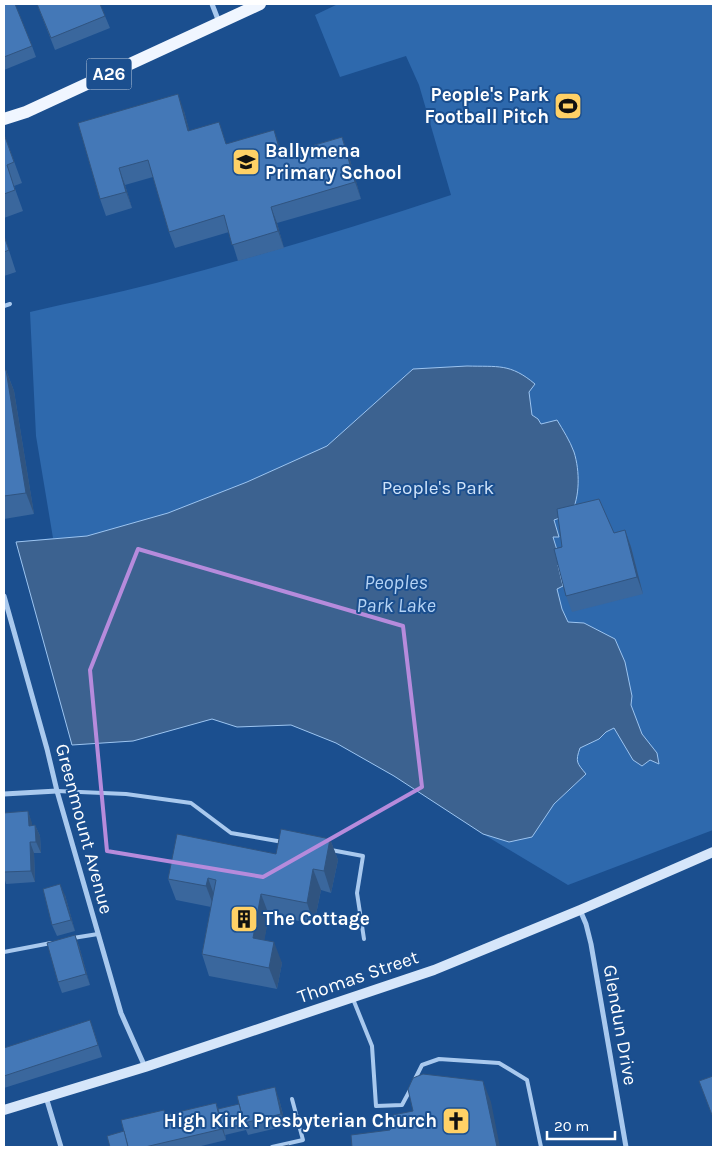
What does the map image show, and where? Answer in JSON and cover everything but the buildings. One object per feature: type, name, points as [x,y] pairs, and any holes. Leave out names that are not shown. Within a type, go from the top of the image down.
[{"type":"main road","name":"A26","points":[[4,119],[26,112],[260,4]]},
{"type":"street","points":[[212,4],[216,24]]},
{"type":"street","name":"Greenmount Avenue","points":[[4,596],[57,791],[121,1013],[146,1067]]},
{"type":"street","points":[[4,794],[57,791]]},
{"type":"street","name":"Thomas Street","points":[[4,1110],[146,1067],[434,970],[580,910],[713,852]]},
{"type":"street","name":"Glendun Drive","points":[[580,910],[591,944],[626,1147]]},
{"type":"street","points":[[46,1096],[61,1147]]},
{"type":"lane","points":[[4,306],[10,304]]},
{"type":"lane","points":[[57,791],[126,794],[191,803],[231,833],[287,843]]},
{"type":"lane","points":[[325,849],[363,856],[357,893],[364,939]]},
{"type":"lane","points":[[69,939],[98,934]]},
{"type":"lane","points":[[4,952],[60,941]]},
{"type":"lane","points":[[352,997],[372,1046],[376,1106],[402,1105],[422,1065],[439,1059],[499,1063],[527,1080],[541,1147]]},
{"type":"lane","points":[[272,1147],[303,1140],[292,1099]]},
{"type":"highlighted area","points":[[138,549],[403,626],[422,787],[263,877],[107,851],[90,670]]},
{"type":"green space","name":"People's Park","points":[[338,4],[713,4],[713,830],[568,885],[483,834],[394,776],[336,743],[291,725],[237,727],[212,719],[133,741],[72,745],[16,542],[53,538],[36,436],[30,312],[140,287],[231,263],[451,195],[419,85],[406,56],[340,77],[315,15]]},
{"type":"water","name":"Peoples Park Lake","points":[[467,366],[511,369],[535,384],[529,392],[532,415],[541,424],[557,420],[574,452],[578,484],[574,507],[571,514],[554,520],[559,537],[553,537],[561,563],[558,565],[563,586],[557,589],[562,609],[568,622],[584,623],[615,639],[625,662],[632,696],[631,705],[642,734],[657,753],[659,764],[650,760],[642,766],[633,760],[614,728],[606,732],[599,739],[580,748],[578,762],[586,774],[554,804],[532,837],[509,842],[483,834],[394,776],[336,743],[291,725],[237,727],[212,719],[133,741],[72,745],[16,542],[87,536],[168,513],[247,482],[327,446],[413,369]]},
{"type":"place","name":"People's Park Football Pitch","points":[[568,106]]},
{"type":"place","name":"Ballymena Primary School","points":[[246,162]]},
{"type":"place","name":"The Cottage","points":[[244,919]]},
{"type":"place","name":"High Kirk Presbyterian Church","points":[[456,1121]]}]
